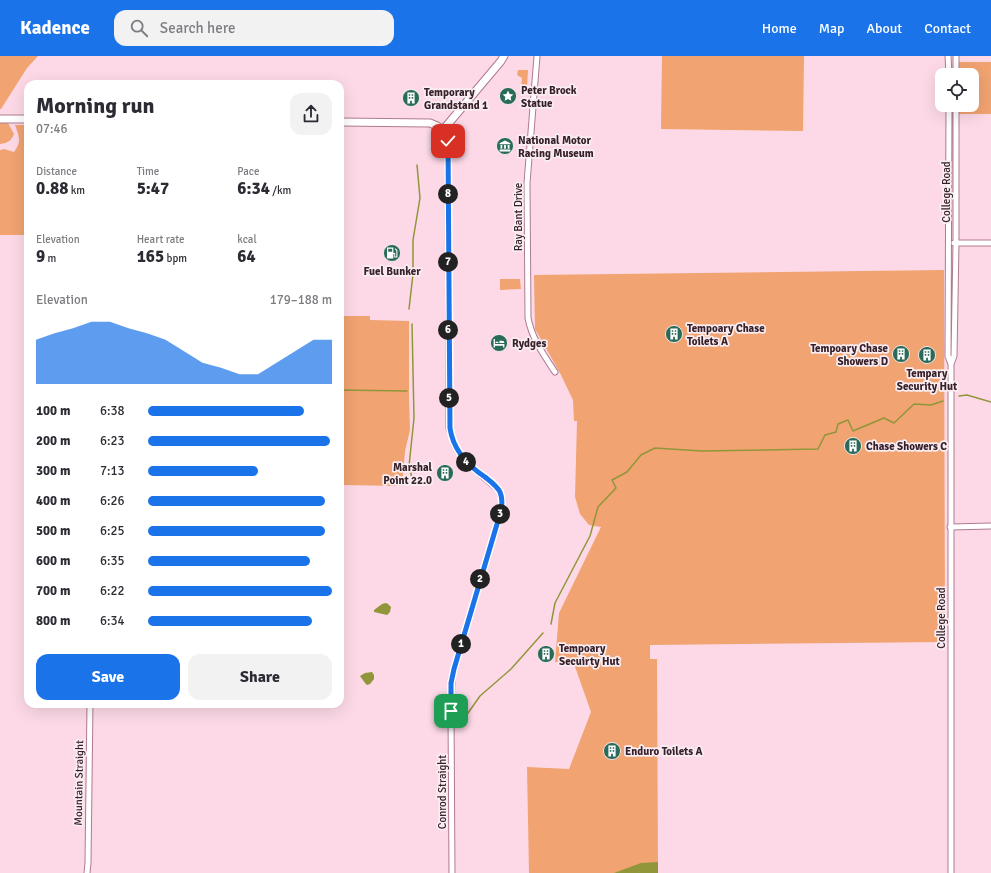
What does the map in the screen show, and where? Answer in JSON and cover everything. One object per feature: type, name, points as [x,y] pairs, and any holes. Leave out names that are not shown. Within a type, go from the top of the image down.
[{"type":"street","points":[[344,122],[427,123],[435,125],[443,130],[501,62],[504,56]]},
{"type":"street","name":"Ray Bant Drive","points":[[537,56],[527,183],[528,318],[530,329],[539,347],[555,372]]},
{"type":"street","points":[[948,56],[948,68]]},
{"type":"street","points":[[956,56],[956,68]]},
{"type":"street","name":"College Road","points":[[949,112],[948,356],[951,364]]},
{"type":"street","name":"College Road","points":[[951,873],[951,364],[954,356],[956,112]]},
{"type":"street","points":[[0,119],[24,119]]},
{"type":"street","name":"Conrod Straight","points":[[443,130],[448,139],[450,428],[452,440],[461,456],[470,466],[496,486],[501,493],[502,500],[500,514],[451,683],[452,873]]},
{"type":"street","points":[[948,243],[991,242]]},
{"type":"street","points":[[948,278],[955,278]]},
{"type":"street","points":[[950,527],[991,526]]},
{"type":"street","name":"Mountain Straight","points":[[87,873],[90,708]]},
{"type":"shaded area","points":[[0,56],[38,56],[27,68],[1,109],[0,109]]},
{"type":"shaded area","points":[[662,56],[804,56],[803,131],[661,129]]},
{"type":"shaded area","points":[[959,62],[991,62],[991,114],[959,114],[959,112],[979,112],[979,68],[959,68]]},
{"type":"shaded area","points":[[518,70],[528,70],[527,88],[521,88],[522,78],[517,75]]},
{"type":"shaded area","points":[[0,123],[8,123],[14,134],[9,141],[0,144]]},
{"type":"shaded area","points":[[15,125],[24,125],[24,235],[0,235],[0,150],[4,149],[14,152],[19,142],[18,132]]},
{"type":"shaded area","points":[[944,270],[945,642],[650,645],[650,659],[657,659],[658,873],[529,873],[527,767],[569,769],[591,712],[573,661],[555,662],[559,613],[601,527],[589,525],[580,514],[575,497],[577,421],[574,421],[573,400],[560,373],[535,329],[534,275]]},
{"type":"shaded area","points":[[500,279],[520,279],[521,289],[500,290]]},
{"type":"shaded area","points":[[344,316],[370,316],[370,320],[409,321],[410,430],[405,451],[402,486],[344,485]]},
{"type":"shaded area","points":[[386,603],[391,607],[390,612],[387,615],[374,612],[374,610],[382,604]]},
{"type":"shaded area","points":[[372,672],[374,679],[367,685],[360,676],[365,673]]},
{"type":"shaded area","points":[[658,862],[658,873],[614,873],[641,863]]},
{"type":"waterway","points":[[409,309],[413,274],[413,240],[420,198],[417,165]]},
{"type":"waterway","points":[[412,324],[414,418],[409,466],[413,482]]},
{"type":"waterway","points":[[344,390],[407,391]]},
{"type":"waterway","points":[[959,396],[967,395],[991,402]]},
{"type":"waterway","points":[[551,624],[555,603],[590,536],[598,507],[616,488],[612,480],[627,472],[641,455],[655,448],[702,451],[818,449],[825,435],[836,432],[838,424],[848,420],[853,431],[884,418],[894,423],[914,404],[931,405],[943,401]]},
{"type":"waterway","points":[[461,723],[480,696],[511,669],[543,633]]},
{"type":"place","name":"Peter Brock Statue","points":[[508,96]]},
{"type":"place","name":"Temporary Grandstand 1","points":[[411,98]]},
{"type":"place","name":"National Motor Racing Museum","points":[[505,146]]},
{"type":"place","name":"Fuel Bunker","points":[[392,253]]},
{"type":"place","name":"Tempoary Chase Toilets A","points":[[674,334]]},
{"type":"place","name":"Rydges","points":[[499,343]]},
{"type":"place","name":"Tempoary Chase Showers D","points":[[901,354]]},
{"type":"place","name":"Tempary Security Hut","points":[[927,355]]},
{"type":"place","name":"Chase Showers C","points":[[853,446]]},
{"type":"place","name":"Marshal Point 22.0","points":[[445,473]]},
{"type":"place","name":"Tempoary Secuirty Hut","points":[[546,654]]},
{"type":"place","name":"Enduro Toilets A","points":[[612,751]]},
{"type":"route","points":[[448,141],[449,423],[452,440],[461,456],[470,466],[496,486],[501,493],[502,500],[500,514],[452,677],[451,711]]}]
